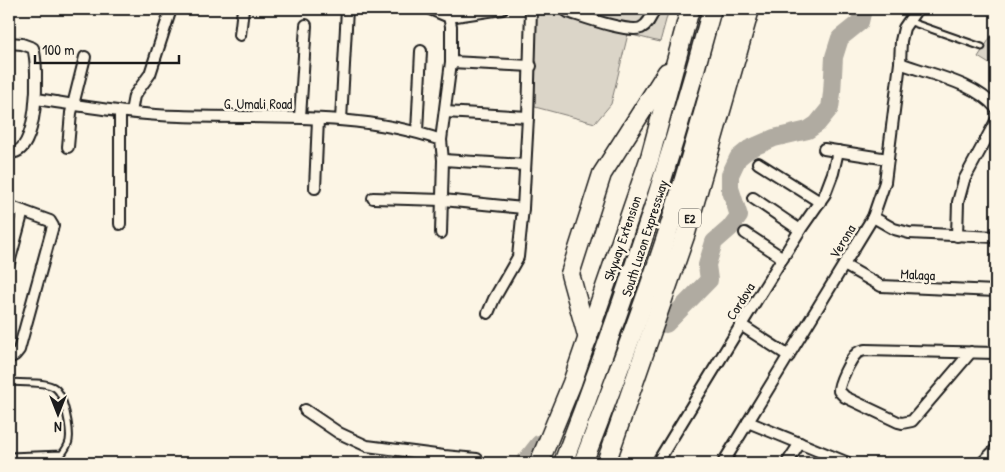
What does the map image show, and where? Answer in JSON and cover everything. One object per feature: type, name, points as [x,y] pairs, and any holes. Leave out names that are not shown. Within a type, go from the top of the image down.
[{"type":"highway","name":"Skyway Extension","points":[[539,463],[588,338],[650,157],[690,9]]},
{"type":"highway","name":"South Luzon Expressway","points":[[563,463],[597,376],[648,230],[684,113],[712,9]]},
{"type":"highway","name":"South Luzon Expressway","points":[[583,463],[668,233],[732,9]]},
{"type":"highway","name":"E2","points":[[606,463],[686,233],[750,9]]},
{"type":"highway","points":[[588,338],[570,274],[590,210],[602,174],[677,57]]},
{"type":"street","points":[[131,112],[134,96],[150,74],[171,9]]},
{"type":"street","points":[[240,35],[243,9]]},
{"type":"street","points":[[340,120],[347,9]]},
{"type":"street","points":[[430,9],[448,17],[502,9]]},
{"type":"street","points":[[488,312],[518,257],[526,165],[531,66],[531,9]]},
{"type":"street","points":[[564,9],[568,12],[629,30],[642,27],[651,19],[654,9]]},
{"type":"street","name":"Verona","points":[[723,463],[873,217],[885,182],[901,41],[904,28],[917,9]]},
{"type":"street","points":[[441,234],[443,160],[441,140],[450,62],[451,26],[448,17]]},
{"type":"street","points":[[300,117],[306,24]]},
{"type":"street","points":[[9,43],[22,44],[33,48],[35,56],[36,100],[27,141],[21,149],[13,153],[9,152]]},
{"type":"street","points":[[417,132],[421,50]]},
{"type":"street","points":[[68,147],[70,117],[85,57]]},
{"type":"street","points":[[450,62],[531,66]]},
{"type":"street","points":[[900,63],[952,80],[976,92],[996,108]]},
{"type":"street","name":"G. Umali Road","points":[[36,100],[120,112],[178,116],[300,117],[340,120],[417,132],[441,140]]},
{"type":"street","points":[[120,112],[120,224]]},
{"type":"street","points":[[445,112],[528,117]]},
{"type":"street","points":[[315,188],[318,119]]},
{"type":"street","points":[[957,236],[960,191],[996,121]]},
{"type":"street","points":[[824,149],[888,159]]},
{"type":"street","name":"Cordova","points":[[657,463],[800,230],[825,194],[833,173],[838,151]]},
{"type":"street","points":[[443,160],[526,165]]},
{"type":"street","points":[[758,163],[820,202]]},
{"type":"street","points":[[373,198],[443,200],[523,208]]},
{"type":"street","points":[[753,198],[800,230]]},
{"type":"street","points":[[9,206],[50,221],[53,226],[19,350],[9,358]]},
{"type":"street","points":[[9,262],[23,211]]},
{"type":"street","points":[[873,217],[886,226],[901,232],[996,237]]},
{"type":"street","points":[[745,234],[783,258]]},
{"type":"street","name":"Malaga","points":[[844,265],[881,286],[996,291]]},
{"type":"street","points":[[741,325],[789,356]]},
{"type":"street","points":[[971,352],[916,418],[907,422],[898,422],[841,395],[839,391],[839,384],[855,355],[860,351],[971,352],[996,353]]},
{"type":"street","points":[[305,410],[339,432],[367,446],[443,460],[477,459]]},
{"type":"street","points":[[748,422],[848,463]]},
{"type":"street","points":[[787,463],[800,443]]},
{"type":"street","points":[[982,463],[996,449]]},
{"type":"lane","points":[[908,21],[982,47]]},
{"type":"lane","points":[[9,382],[45,384],[54,387],[59,392],[63,402],[69,429],[69,440],[62,454],[9,456]]},
{"type":"shaded area","points":[[534,9],[539,11],[539,9],[669,9],[660,42],[628,34],[611,104],[595,123],[535,107]]},
{"type":"shaded area","points":[[992,35],[996,38],[996,68],[978,57]]},
{"type":"waterway","points":[[666,324],[709,280],[707,265],[714,242],[730,228],[739,216],[730,188],[730,175],[738,158],[749,149],[774,138],[808,130],[817,124],[830,108],[834,57],[840,38],[860,22],[863,9]]},
{"type":"waterway","points":[[524,463],[539,444]]}]
